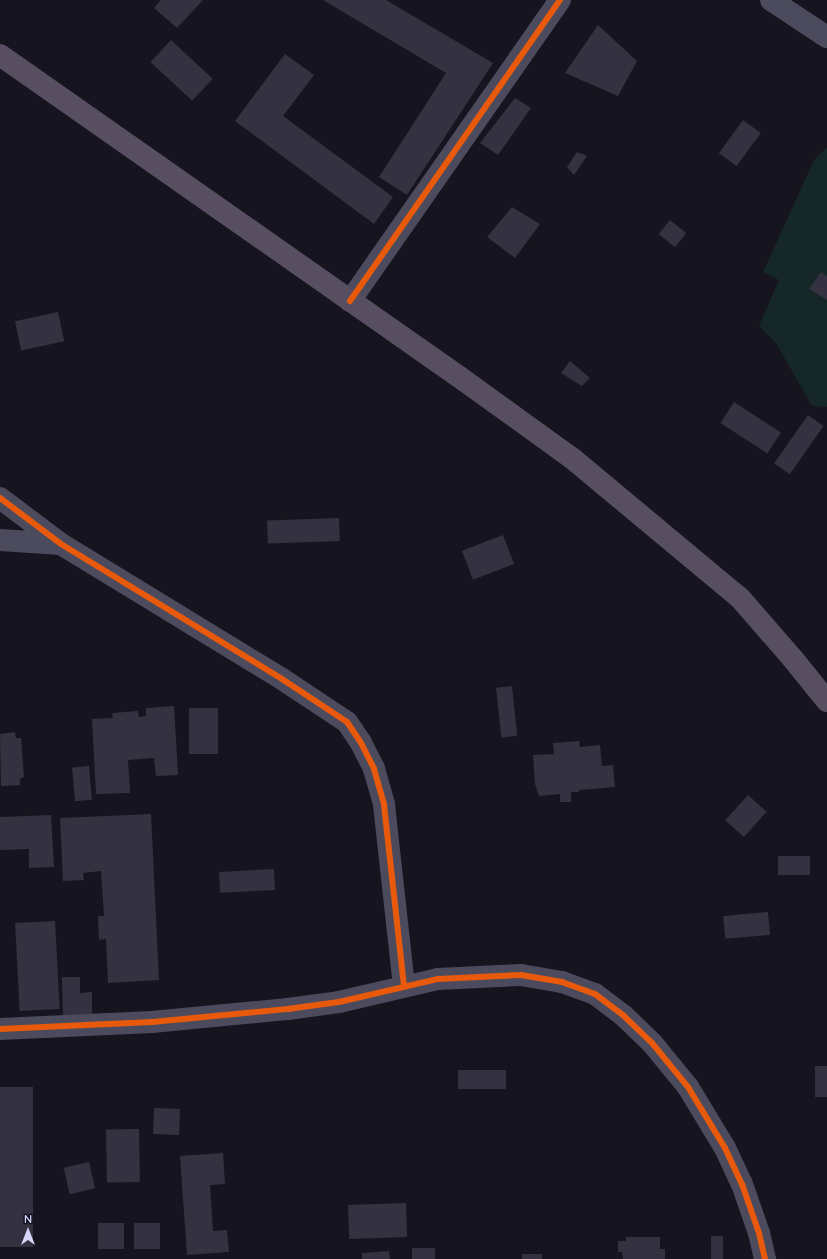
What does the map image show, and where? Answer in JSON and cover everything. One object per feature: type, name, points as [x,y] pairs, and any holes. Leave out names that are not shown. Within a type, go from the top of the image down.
[{"type":"highway","points":[[0,55],[458,376],[573,459],[740,598],[827,701]]},
{"type":"street","points":[[350,301],[560,0]]},
{"type":"street","points":[[771,0],[827,37]]},
{"type":"street","points":[[0,498],[61,544],[282,679],[347,722],[361,743],[374,769],[384,805],[395,891],[404,986]]},
{"type":"street","points":[[0,540],[61,544]]},
{"type":"street","points":[[0,1029],[209,1017],[338,1002],[438,979],[521,975],[562,982],[594,994],[624,1016],[652,1043],[688,1087],[725,1148],[742,1184],[759,1233],[765,1259]]},
{"type":"shaded area","points":[[827,147],[827,407],[812,406],[776,343],[759,326],[779,280],[763,272],[814,160]]},
{"type":"building","points":[[161,0],[203,0],[177,28],[154,8]]},
{"type":"building","points":[[323,0],[386,0],[493,63],[407,195],[379,177],[446,73]]},
{"type":"building","points":[[598,25],[637,61],[618,96],[565,73]]},
{"type":"building","points":[[171,40],[213,79],[192,101],[151,62]]},
{"type":"building","points":[[285,54],[314,75],[283,116],[393,197],[374,224],[235,121]]},
{"type":"building","points":[[515,98],[531,108],[498,155],[480,143]]},
{"type":"building","points":[[743,120],[761,133],[737,166],[719,153]]},
{"type":"building","points":[[577,152],[587,156],[574,175],[567,167]]},
{"type":"building","points":[[512,207],[540,224],[515,258],[487,237]]},
{"type":"building","points":[[670,220],[686,233],[675,247],[659,234]]},
{"type":"building","points":[[821,272],[827,276],[827,300],[809,289]]},
{"type":"building","points":[[58,312],[64,341],[21,350],[15,321]]},
{"type":"building","points":[[570,361],[590,378],[582,386],[561,373]]},
{"type":"building","points":[[734,402],[781,432],[767,453],[720,423]]},
{"type":"building","points":[[808,415],[824,426],[790,474],[774,463]]},
{"type":"building","points":[[339,518],[340,541],[268,543],[267,521]]},
{"type":"building","points":[[503,535],[514,564],[473,580],[462,551]]},
{"type":"building","points":[[512,686],[517,736],[501,737],[496,688]]},
{"type":"building","points":[[174,706],[178,775],[156,776],[154,758],[128,760],[130,793],[96,794],[92,719],[113,718],[112,713],[138,711],[139,717],[146,716],[146,708]]},
{"type":"building","points":[[189,708],[218,708],[218,754],[189,754]]},
{"type":"building","points":[[15,732],[16,738],[21,738],[24,777],[20,779],[20,785],[1,786],[0,734]]},
{"type":"building","points":[[579,741],[580,747],[600,745],[602,766],[613,765],[615,787],[571,792],[571,802],[560,802],[560,794],[539,796],[535,784],[533,755],[554,754],[553,743]]},
{"type":"building","points":[[89,766],[92,800],[75,801],[72,767]]},
{"type":"building","points":[[748,795],[767,812],[744,837],[725,820]]},
{"type":"building","points":[[151,814],[159,980],[108,983],[106,939],[99,940],[98,916],[104,916],[101,871],[83,873],[84,880],[63,881],[60,818]]},
{"type":"building","points":[[51,815],[54,867],[29,868],[29,849],[0,850],[0,817]]},
{"type":"building","points":[[778,856],[810,856],[810,875],[778,875]]},
{"type":"building","points":[[274,869],[275,890],[220,893],[219,872]]},
{"type":"building","points":[[768,912],[770,935],[725,939],[723,916]]},
{"type":"building","points":[[55,921],[60,1009],[20,1011],[15,923]]},
{"type":"building","points":[[62,977],[80,977],[80,993],[92,992],[92,1015],[63,1015]]},
{"type":"building","points":[[815,1066],[827,1066],[827,1097],[815,1097]]},
{"type":"building","points":[[458,1070],[506,1070],[506,1089],[458,1089]]},
{"type":"building","points":[[0,1087],[33,1087],[33,1247],[0,1247]]},
{"type":"building","points":[[154,1108],[180,1109],[179,1135],[153,1134]]},
{"type":"building","points":[[139,1129],[140,1182],[107,1183],[106,1130]]},
{"type":"building","points":[[223,1153],[225,1184],[210,1185],[213,1231],[227,1230],[229,1252],[187,1255],[180,1156]]},
{"type":"building","points":[[89,1162],[95,1188],[70,1194],[64,1168]]},
{"type":"building","points":[[406,1203],[407,1237],[349,1239],[348,1205]]},
{"type":"building","points":[[98,1223],[124,1223],[124,1249],[98,1249]]},
{"type":"building","points":[[134,1223],[160,1223],[160,1249],[134,1249]]},
{"type":"building","points":[[711,1236],[723,1236],[723,1259],[711,1259]]},
{"type":"building","points":[[626,1237],[660,1237],[660,1249],[665,1249],[665,1259],[623,1259],[622,1252],[618,1252],[618,1241],[626,1241]]},
{"type":"building","points":[[412,1248],[435,1248],[435,1259],[412,1259]]},
{"type":"building","points":[[389,1251],[390,1259],[362,1259],[362,1253]]},
{"type":"building","points":[[522,1254],[542,1254],[542,1259],[522,1259]]},
{"type":"cycle path","points":[[350,301],[560,0]]},
{"type":"cycle path","points":[[0,498],[61,544],[282,679],[347,722],[361,743],[374,769],[384,805],[404,986]]},
{"type":"cycle path","points":[[0,1029],[152,1022],[288,1009],[339,1002],[438,979],[521,975],[562,982],[595,994],[624,1016],[652,1043],[688,1087],[725,1148],[742,1184],[759,1233],[765,1259]]}]
